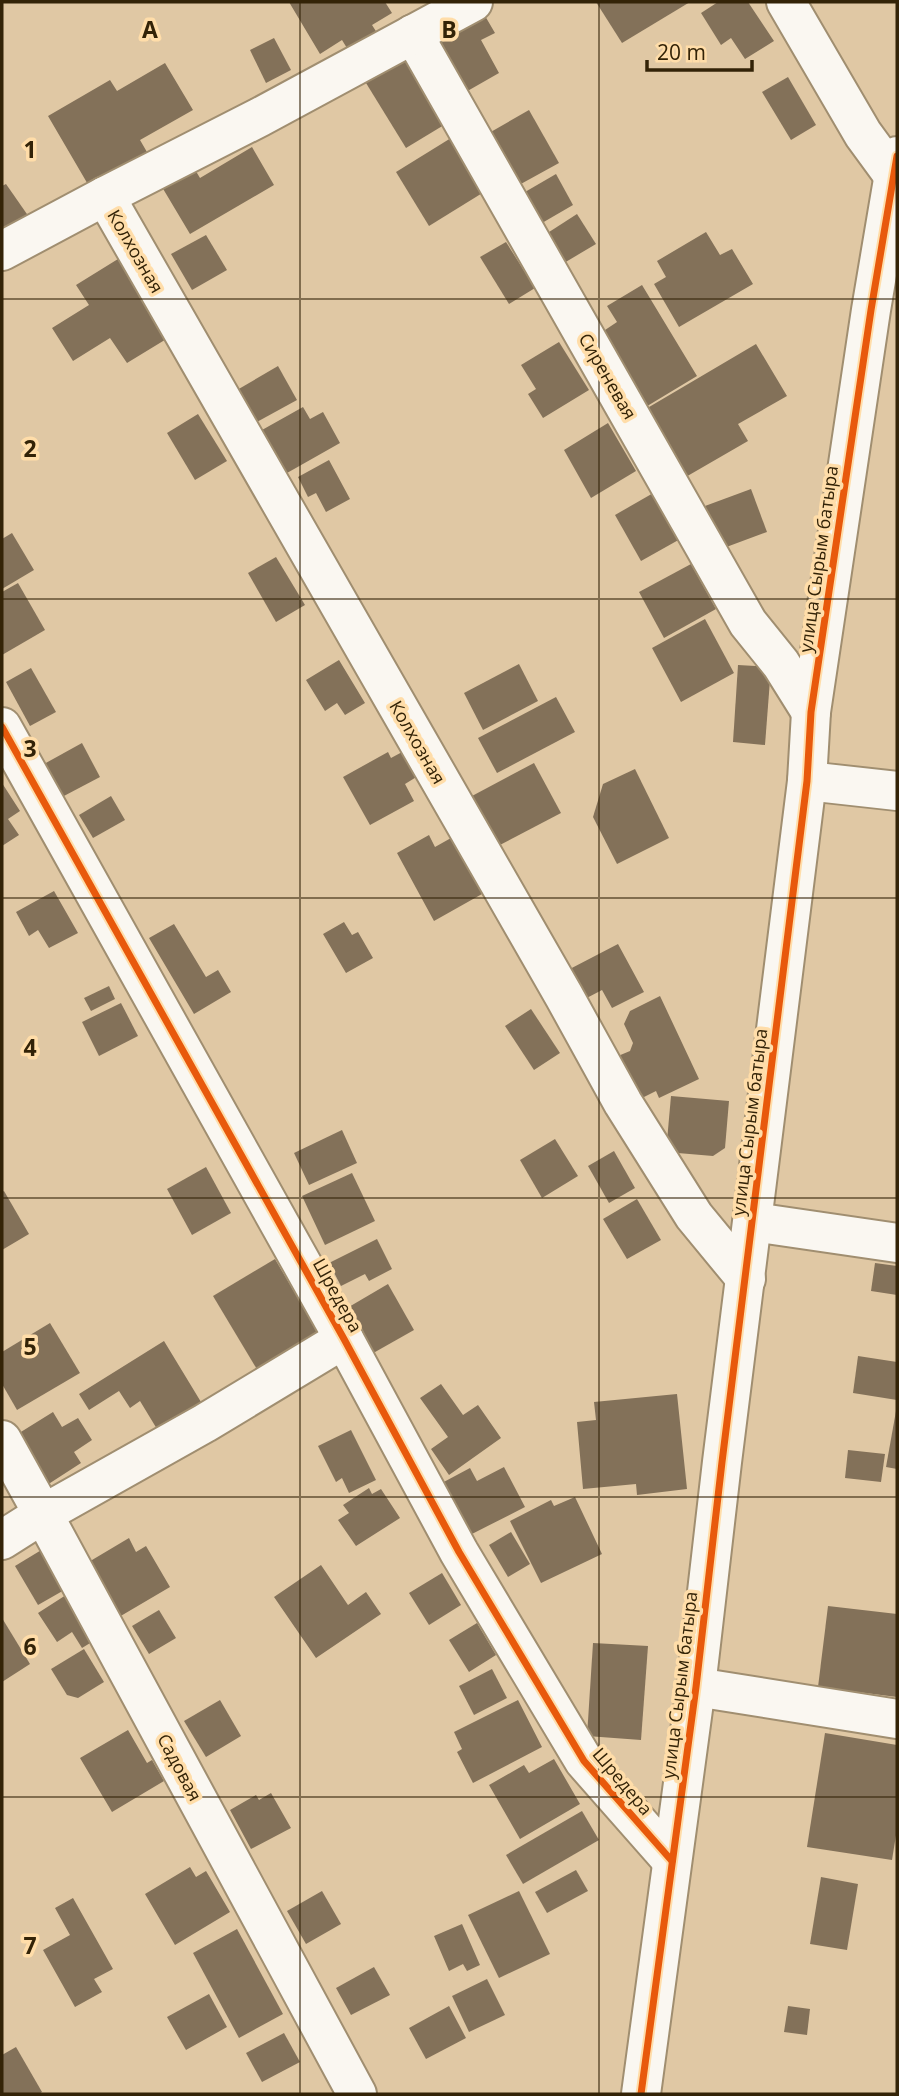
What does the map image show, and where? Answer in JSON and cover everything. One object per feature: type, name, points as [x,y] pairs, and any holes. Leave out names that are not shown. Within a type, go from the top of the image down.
[{"type":"street","points":[[2,251],[260,117],[473,2]]},
{"type":"street","points":[[786,2],[863,134],[895,165]]},
{"type":"street","name":"Сиреневая","points":[[413,34],[748,623],[781,664],[811,712]]},
{"type":"street","name":"улица Сырым батыра","points":[[642,2094],[696,1687],[807,781],[811,712],[884,311],[895,165]]},
{"type":"street","name":"Колхозная","points":[[104,196],[623,1103],[694,1216],[746,1279]]},
{"type":"street","name":"Шредера","points":[[2,727],[344,1339],[459,1552],[584,1761],[672,1861]]},
{"type":"street","points":[[807,781],[897,791]]},
{"type":"street","points":[[753,1222],[897,1243]]},
{"type":"street","points":[[2,1540],[344,1339]]},
{"type":"street","name":"Садовая","points":[[2,1440],[357,2094]]},
{"type":"street","points":[[696,1687],[897,1719]]},
{"type":"building","points":[[289,2],[385,2],[392,13],[372,25],[379,36],[350,53],[342,40],[320,54]]},
{"type":"building","points":[[596,2],[690,2],[622,43]]},
{"type":"building","points":[[718,2],[748,2],[774,41],[745,59],[731,38],[721,45],[701,13]]},
{"type":"building","points":[[481,9],[495,33],[481,40],[499,73],[464,93],[432,35]]},
{"type":"building","points":[[274,38],[291,70],[266,83],[250,50]]},
{"type":"building","points":[[404,59],[444,125],[406,148],[366,83]]},
{"type":"building","points":[[165,63],[193,110],[140,140],[151,159],[93,193],[48,116],[110,80],[117,91]]},
{"type":"building","points":[[788,77],[816,125],[791,140],[762,92]]},
{"type":"building","points":[[529,110],[559,163],[519,185],[489,133]]},
{"type":"building","points":[[451,138],[484,192],[429,226],[396,172]]},
{"type":"building","points":[[252,147],[274,185],[190,234],[159,182],[191,163],[200,178]]},
{"type":"building","points":[[556,174],[573,205],[542,223],[525,192]]},
{"type":"building","points":[[6,184],[29,217],[2,230],[2,186]]},
{"type":"building","points":[[577,214],[596,244],[564,263],[546,234]]},
{"type":"building","points":[[706,232],[720,255],[732,249],[753,284],[679,327],[654,284],[666,277],[657,261]]},
{"type":"building","points":[[206,235],[227,270],[192,290],[171,254]]},
{"type":"building","points":[[506,242],[535,288],[509,304],[480,257]]},
{"type":"building","points":[[118,259],[168,338],[127,363],[110,338],[73,361],[52,328],[89,305],[76,285]]},
{"type":"building","points":[[642,285],[697,376],[639,411],[602,332],[617,322],[607,306]]},
{"type":"building","points":[[559,342],[589,390],[543,418],[528,394],[536,389],[521,365]]},
{"type":"building","points":[[756,344],[787,396],[738,424],[748,441],[684,478],[644,410]]},
{"type":"building","points":[[278,366],[297,400],[255,423],[237,390]]},
{"type":"building","points":[[303,407],[310,419],[323,412],[340,443],[287,473],[262,430]]},
{"type":"building","points":[[198,414],[227,461],[195,480],[167,433]]},
{"type":"building","points":[[608,423],[636,471],[591,498],[564,450]]},
{"type":"building","points":[[329,460],[350,499],[326,512],[316,493],[308,497],[298,477]]},
{"type":"building","points":[[751,489],[767,532],[721,549],[705,506]]},
{"type":"building","points":[[655,492],[682,538],[641,561],[615,515]]},
{"type":"building","points":[[12,533],[34,570],[2,589],[2,539]]},
{"type":"building","points":[[276,557],[305,605],[276,622],[248,573]]},
{"type":"building","points":[[691,564],[716,609],[664,638],[639,592]]},
{"type":"building","points":[[18,583],[45,630],[2,655],[2,592]]},
{"type":"building","points":[[705,619],[734,673],[681,702],[652,648]]},
{"type":"building","points":[[339,660],[365,703],[345,715],[337,703],[325,711],[306,680]]},
{"type":"building","points":[[519,664],[538,701],[483,730],[464,693]]},
{"type":"building","points":[[738,665],[771,667],[765,745],[733,742]]},
{"type":"building","points":[[31,668],[56,712],[30,726],[6,682]]},
{"type":"building","points":[[556,697],[575,732],[497,773],[478,738]]},
{"type":"building","points":[[82,743],[100,777],[62,797],[44,764]]},
{"type":"building","points":[[404,751],[418,776],[405,784],[414,801],[370,825],[343,777],[388,752],[391,758]]},
{"type":"building","points":[[534,763],[561,813],[498,846],[472,796]]},
{"type":"building","points":[[635,769],[669,838],[617,864],[593,817],[603,784]]},
{"type":"building","points":[[2,783],[20,811],[8,819],[19,835],[2,846]]},
{"type":"building","points":[[111,796],[125,820],[93,838],[79,815]]},
{"type":"building","points":[[429,835],[435,847],[451,838],[482,894],[434,921],[397,853]]},
{"type":"building","points":[[54,891],[78,933],[49,948],[38,930],[29,936],[16,912]]},
{"type":"building","points":[[344,922],[352,935],[358,932],[373,958],[346,973],[323,934]]},
{"type":"building","points":[[174,924],[206,977],[218,970],[231,992],[194,1014],[149,938]]},
{"type":"building","points":[[618,944],[644,992],[612,1008],[602,990],[581,1001],[566,971]]},
{"type":"building","points":[[109,986],[115,999],[91,1011],[84,998]]},
{"type":"building","points":[[660,996],[699,1079],[659,1098],[656,1091],[638,1100],[618,1056],[630,1051],[633,1043],[624,1024],[630,1011]]},
{"type":"building","points":[[121,1003],[138,1036],[99,1056],[82,1022]]},
{"type":"building","points":[[531,1009],[560,1053],[534,1070],[505,1026]]},
{"type":"building","points":[[671,1096],[729,1101],[725,1148],[713,1156],[666,1152]]},
{"type":"building","points":[[342,1130],[357,1163],[309,1185],[294,1153]]},
{"type":"building","points":[[555,1139],[578,1176],[542,1198],[520,1160]]},
{"type":"building","points":[[614,1151],[635,1188],[609,1203],[588,1166]]},
{"type":"building","points":[[206,1167],[231,1213],[192,1235],[167,1189]]},
{"type":"building","points":[[352,1173],[375,1221],[325,1245],[302,1196]]},
{"type":"building","points":[[4,1191],[29,1234],[2,1250],[2,1192]]},
{"type":"building","points":[[637,1199],[661,1240],[627,1259],[603,1219]]},
{"type":"building","points":[[377,1239],[392,1269],[369,1281],[365,1274],[341,1286],[329,1263]]},
{"type":"building","points":[[275,1259],[322,1339],[261,1376],[213,1296]]},
{"type":"building","points":[[875,1263],[897,1266],[897,1295],[871,1291]]},
{"type":"building","points":[[388,1284],[414,1330],[368,1356],[342,1311]]},
{"type":"building","points":[[50,1323],[80,1373],[17,1410],[2,1384],[2,1352]]},
{"type":"building","points":[[164,1341],[201,1402],[157,1429],[140,1401],[130,1408],[119,1391],[89,1410],[79,1394]]},
{"type":"building","points":[[858,1356],[897,1362],[897,1400],[853,1393]]},
{"type":"building","points":[[441,1384],[463,1415],[478,1405],[501,1438],[449,1475],[431,1449],[448,1437],[420,1398]]},
{"type":"building","points":[[677,1394],[687,1489],[637,1495],[636,1484],[583,1489],[577,1422],[596,1420],[594,1402]]},
{"type":"building","points":[[897,1411],[897,1469],[886,1467]]},
{"type":"building","points":[[53,1412],[62,1427],[78,1418],[92,1440],[74,1452],[81,1463],[47,1485],[16,1435]]},
{"type":"building","points":[[351,1430],[376,1480],[349,1493],[342,1478],[336,1482],[318,1446]]},
{"type":"building","points":[[848,1450],[885,1454],[881,1482],[845,1478]]},
{"type":"building","points":[[504,1467],[525,1507],[468,1536],[440,1484],[470,1468],[477,1481]]},
{"type":"building","points":[[369,1488],[372,1494],[381,1489],[400,1518],[356,1546],[338,1520],[349,1513],[343,1505]]},
{"type":"building","points":[[575,1497],[602,1554],[541,1583],[510,1521],[551,1500],[554,1506]]},
{"type":"building","points":[[511,1532],[530,1564],[508,1577],[489,1545]]},
{"type":"building","points":[[129,1538],[136,1552],[146,1546],[170,1587],[119,1617],[87,1563]]},
{"type":"building","points":[[43,1549],[66,1589],[38,1605],[15,1566]]},
{"type":"building","points":[[321,1565],[348,1605],[366,1592],[381,1614],[316,1658],[274,1597]]},
{"type":"building","points":[[442,1573],[461,1605],[429,1625],[409,1593]]},
{"type":"building","points":[[66,1595],[95,1640],[82,1648],[72,1632],[57,1642],[38,1613]]},
{"type":"building","points":[[828,1606],[897,1614],[897,1697],[818,1687]]},
{"type":"building","points":[[159,1610],[176,1638],[149,1654],[132,1626]]},
{"type":"building","points":[[2,1618],[30,1664],[2,1682]]},
{"type":"building","points":[[477,1623],[496,1655],[469,1672],[449,1640]]},
{"type":"building","points":[[593,1643],[648,1646],[641,1740],[587,1736]]},
{"type":"building","points":[[84,1649],[104,1682],[78,1698],[67,1695],[51,1669]]},
{"type":"building","points":[[492,1669],[507,1698],[474,1715],[459,1686]]},
{"type":"building","points":[[220,1700],[241,1736],[206,1757],[184,1721]]},
{"type":"building","points":[[518,1700],[542,1747],[473,1783],[457,1752],[462,1749],[454,1732]]},
{"type":"building","points":[[128,1730],[147,1763],[152,1760],[164,1781],[112,1812],[80,1758]]},
{"type":"building","points":[[825,1733],[897,1745],[897,1829],[892,1860],[807,1847]]},
{"type":"building","points":[[554,1759],[580,1804],[520,1839],[489,1785],[524,1765],[529,1773]]},
{"type":"building","points":[[271,1793],[291,1828],[251,1849],[230,1810],[256,1795],[259,1800]]},
{"type":"building","points":[[582,1811],[599,1840],[523,1884],[506,1855]]},
{"type":"building","points":[[190,1867],[196,1877],[206,1871],[230,1912],[175,1945],[145,1894]]},
{"type":"building","points":[[576,1870],[588,1891],[547,1913],[535,1892]]},
{"type":"building","points":[[821,1877],[858,1884],[847,1950],[810,1944]]},
{"type":"building","points":[[322,1891],[341,1924],[306,1944],[287,1911]]},
{"type":"building","points":[[519,1891],[550,1954],[499,1978],[468,1915]]},
{"type":"building","points":[[73,1898],[113,1969],[94,1979],[102,1992],[75,2007],[43,1950],[70,1935],[55,1908]]},
{"type":"building","points":[[462,1924],[480,1965],[467,1971],[463,1964],[449,1971],[434,1936]]},
{"type":"building","points":[[237,1929],[283,2014],[239,2038],[193,1953]]},
{"type":"building","points":[[374,1967],[390,1995],[351,2015],[336,1988]]},
{"type":"building","points":[[487,1979],[505,2015],[469,2032],[452,1996]]},
{"type":"building","points":[[209,1994],[227,2027],[186,2050],[167,2017]]},
{"type":"building","points":[[449,2006],[466,2038],[426,2059],[409,2028]]},
{"type":"building","points":[[788,2006],[810,2009],[807,2035],[784,2032]]},
{"type":"building","points":[[284,2033],[300,2062],[262,2082],[246,2053]]},
{"type":"building","points":[[16,2047],[42,2092],[39,2094],[2,2094],[2,2055]]},
{"type":"cycle path","points":[[641,2094],[696,1687],[807,781],[811,712],[871,310],[897,156]]},
{"type":"cycle path","points":[[2,727],[344,1339],[459,1552],[584,1761],[672,1861]]}]
